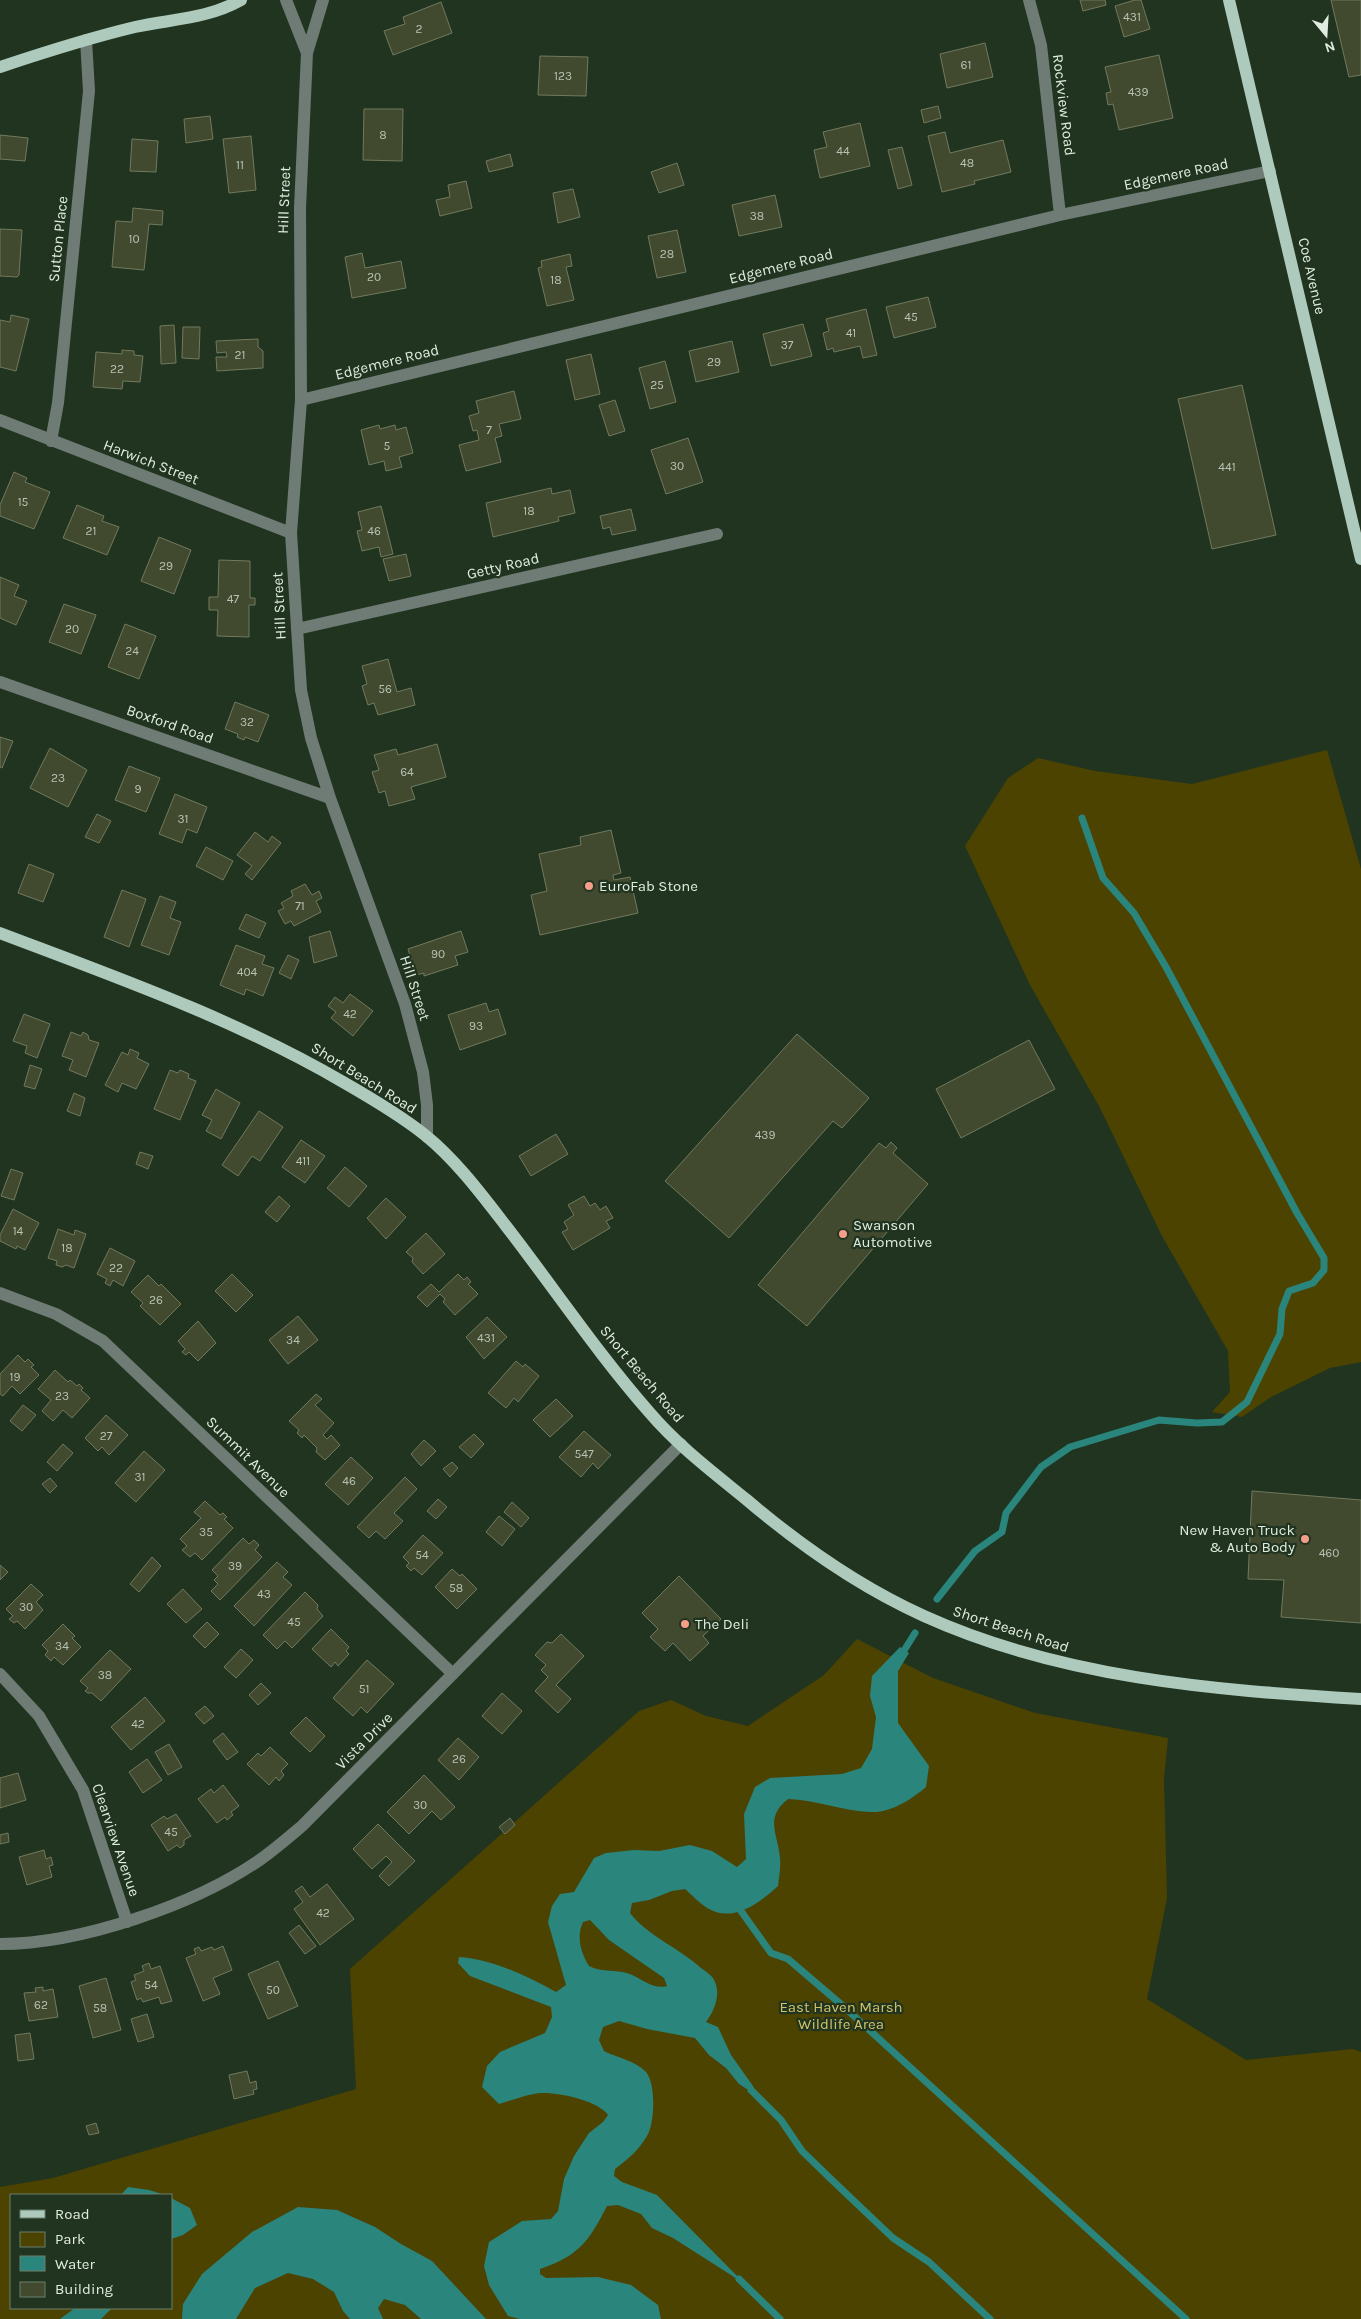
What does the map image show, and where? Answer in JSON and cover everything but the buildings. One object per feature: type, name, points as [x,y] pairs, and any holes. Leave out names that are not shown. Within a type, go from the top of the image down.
[{"type":"main road","points":[[0,67],[86,40],[138,27],[207,14],[241,0]]},
{"type":"main road","name":"Coe Avenue","points":[[1229,0],[1361,559]]},
{"type":"main road","name":"Short Beach Road","points":[[0,933],[174,1000],[299,1056],[378,1103],[427,1137],[475,1186],[653,1417],[681,1444],[772,1522],[837,1567],[884,1596],[922,1615],[974,1637],[1055,1661],[1131,1677],[1361,1699]]},
{"type":"street","name":"Hill Street","points":[[286,0],[307,53]]},
{"type":"street","name":"Hill Street","points":[[323,0],[307,53],[300,208],[301,400],[291,533],[301,690],[311,738],[330,798],[405,1004],[423,1072],[427,1105],[427,1137]]},
{"type":"street","name":"Rockview Road","points":[[1029,0],[1041,45],[1060,215]]},
{"type":"street","name":"Sutton Place","points":[[51,441],[58,403],[89,90],[86,40]]},
{"type":"street","name":"Edgemere Road","points":[[301,400],[1060,215],[1270,171]]},
{"type":"street","name":"Harwich Street","points":[[0,420],[291,533]]},
{"type":"street","name":"Getty Road","points":[[297,629],[717,534]]},
{"type":"street","name":"Boxford Road","points":[[0,682],[330,798]]},
{"type":"street","name":"Summit Avenue","points":[[0,1293],[56,1314],[103,1341],[453,1674]]},
{"type":"street","name":"Vista Drive","points":[[0,1944],[82,1934],[128,1922],[203,1892],[260,1860],[302,1826],[681,1444]]},
{"type":"street","name":"Clearview Avenue","points":[[0,1674],[39,1716],[83,1790],[128,1922]]},
{"type":"green space","points":[[1327,750],[1361,869],[1361,1362],[1330,1368],[1271,1397],[1242,1417],[1212,1412],[1230,1392],[1228,1351],[1162,1236],[1099,1106],[1030,985],[965,846],[1008,778],[1038,758],[1095,771],[1192,784]]},
{"type":"green space","name":"East Haven Marsh Wildlife Area","points":[[857,1639],[933,1678],[1035,1713],[1168,1738],[1164,1779],[1167,1898],[1147,1999],[1246,2060],[1353,2049],[1361,2052],[1361,2319],[0,2319],[0,2187],[53,2178],[356,2089],[350,1969],[639,1711],[671,1700],[706,1716],[748,1726],[824,1675]]},
{"type":"water","points":[[900,1647],[909,1653],[898,1671],[898,1723],[929,1766],[926,1787],[894,1808],[879,1812],[840,1808],[809,1801],[788,1799],[776,1813],[774,1820],[780,1861],[778,1886],[746,1909],[728,1914],[718,1913],[706,1907],[685,1889],[632,1903],[630,1913],[637,1921],[713,1978],[716,1983],[717,1995],[712,2012],[706,2022],[718,2027],[731,2055],[753,2086],[756,2095],[739,2084],[726,2068],[709,2055],[695,2038],[647,2029],[619,2021],[603,2027],[599,2040],[604,2051],[631,2062],[646,2072],[653,2094],[653,2113],[650,2130],[640,2146],[615,2169],[614,2176],[622,2182],[657,2195],[745,2284],[673,2238],[652,2228],[641,2214],[618,2205],[607,2206],[594,2229],[581,2246],[564,2259],[540,2269],[540,2274],[546,2278],[598,2277],[631,2285],[658,2305],[661,2319],[520,2319],[508,2316],[489,2285],[484,2266],[489,2242],[522,2221],[551,2219],[558,2211],[564,2179],[574,2156],[589,2133],[603,2122],[608,2115],[595,2105],[585,2101],[551,2093],[530,2095],[499,2104],[482,2087],[487,2066],[500,2052],[545,2033],[552,2017],[551,2007],[470,1976],[458,1963],[459,1957],[497,1965],[521,1974],[556,1992],[566,1985],[548,1922],[552,1906],[560,1894],[574,1892],[594,1858],[606,1853],[634,1850],[659,1851],[690,1845],[712,1851],[737,1867],[746,1859],[744,1814],[755,1787],[770,1778],[842,1774],[861,1768],[872,1749],[876,1717],[870,1696],[872,1676]],"holes":[[[590,1920],[609,1940],[664,1978],[667,1986],[657,1987],[630,1974],[599,1970],[589,1966],[580,1945],[580,1933],[583,1922]]]},
{"type":"water","points":[[128,2187],[162,2194],[122,2194]]},
{"type":"water","points":[[172,2199],[190,2208],[197,2225],[183,2235],[172,2239]]},
{"type":"water","points":[[298,2207],[337,2210],[375,2227],[432,2261],[486,2319],[421,2319],[405,2305],[384,2299],[378,2308],[383,2319],[350,2319],[343,2311],[334,2292],[313,2279],[288,2273],[255,2288],[236,2319],[182,2319],[183,2304],[202,2274],[252,2232]]},
{"type":"water","points":[[74,2309],[111,2309],[101,2319],[60,2319]]},
{"type":"waterway","points":[[937,1599],[975,1551],[1002,1532],[1006,1513],[1041,1467],[1070,1447],[1159,1420],[1197,1423],[1222,1422],[1247,1402],[1280,1334],[1282,1309],[1289,1291],[1313,1283],[1324,1270],[1324,1258],[1297,1213],[1166,967],[1134,913],[1103,878],[1082,818]]},
{"type":"waterway","points":[[900,1657],[915,1633]]},
{"type":"waterway","points":[[736,1904],[771,1953],[788,1959],[843,2006],[1186,2319]]},
{"type":"waterway","points":[[751,2090],[781,2120],[802,2151],[833,2181],[893,2238],[929,2262],[990,2319]]},
{"type":"waterway","points":[[739,2279],[780,2319]]},
{"type":"place","name":"EuroFab Stone","points":[[589,886]]},
{"type":"place","name":"Swanson Automotive","points":[[843,1234]]},
{"type":"place","name":"New Haven Truck & Auto Body","points":[[1305,1539]]},
{"type":"place","name":"The Deli","points":[[685,1624]]}]
